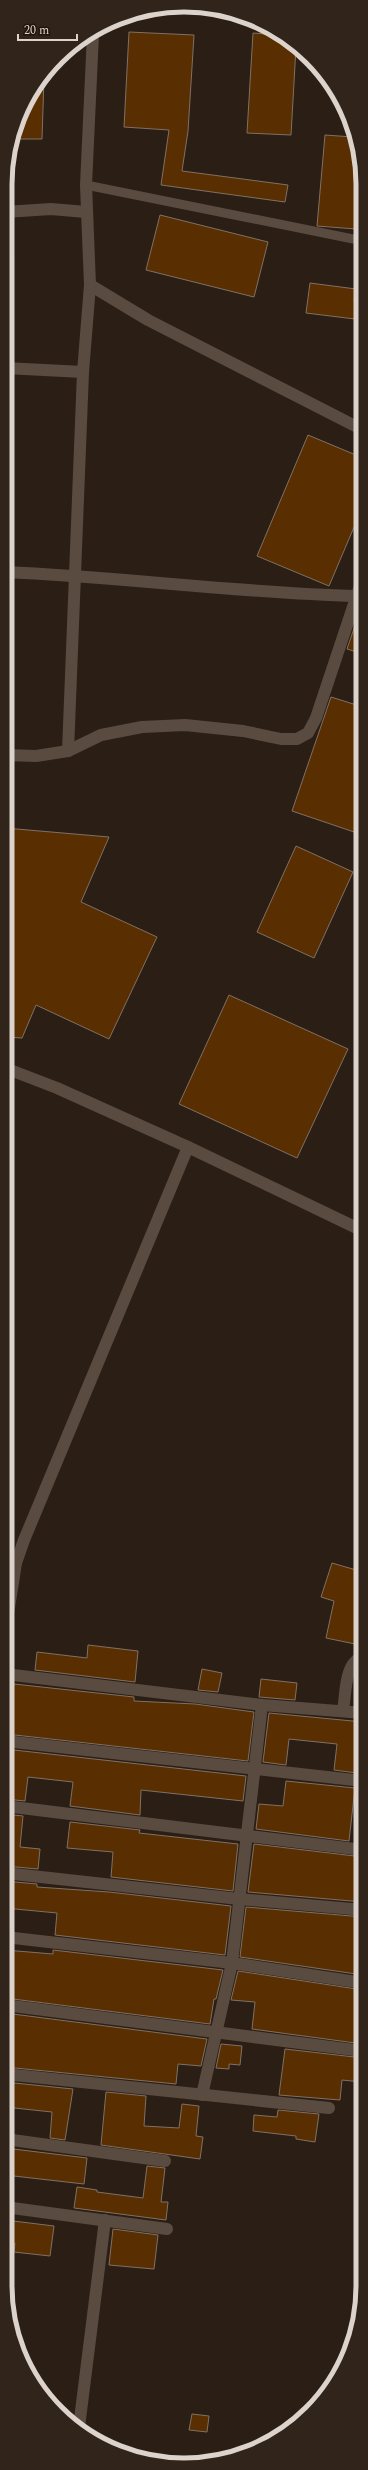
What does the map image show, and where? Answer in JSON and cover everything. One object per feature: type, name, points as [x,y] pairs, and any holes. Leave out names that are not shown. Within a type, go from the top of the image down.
[{"type":"street","points":[[68,751],[83,372],[90,285],[86,185],[94,38]]},
{"type":"street","points":[[12,212],[51,210],[86,212]]},
{"type":"street","points":[[90,285],[148,320],[356,426]]},
{"type":"street","points":[[12,368],[83,372]]},
{"type":"street","points":[[12,572],[75,575],[310,595],[356,596],[316,718],[308,733],[297,739],[281,740],[243,731],[185,725],[142,727],[101,735],[68,751],[36,756],[12,755]]},
{"type":"street","points":[[12,1071],[57,1088],[188,1147],[356,1228]]},
{"type":"street","points":[[12,1588],[16,1563],[24,1540],[188,1147]]},
{"type":"street","points":[[343,1710],[350,1670],[356,1661]]},
{"type":"street","points":[[12,1675],[262,1705],[356,1712]]},
{"type":"street","points":[[202,2095],[232,1963],[262,1705]]},
{"type":"street","points":[[12,1742],[356,1780]]},
{"type":"street","points":[[12,1807],[356,1849]]},
{"type":"street","points":[[12,1874],[239,1899],[356,1909]]},
{"type":"street","points":[[12,1938],[232,1963],[356,1983]]},
{"type":"street","points":[[12,2006],[356,2050]]},
{"type":"street","points":[[12,2075],[329,2108]]},
{"type":"street","points":[[12,2140],[165,2161]]},
{"type":"street","points":[[12,2208],[168,2229]]},
{"type":"street","points":[[79,2422],[105,2220]]},
{"type":"lane","points":[[86,185],[356,240]]},
{"type":"building","points":[[129,32],[194,35],[188,131],[182,171],[288,185],[285,202],[161,185],[169,130],[124,127]]},
{"type":"building","points":[[253,33],[268,34],[280,41],[296,54],[291,135],[247,133]]},
{"type":"building","points":[[44,84],[42,139],[18,139],[25,118]]},
{"type":"building","points":[[325,135],[349,137],[353,150],[356,173],[356,229],[317,226]]},
{"type":"building","points":[[160,215],[268,242],[254,297],[146,270]]},
{"type":"building","points":[[310,283],[356,289],[354,301],[356,301],[356,319],[306,313]]},
{"type":"building","points":[[308,435],[356,455],[356,522],[329,586],[257,556]]},
{"type":"building","points":[[356,623],[356,652],[347,649]]},
{"type":"building","points":[[331,697],[356,705],[356,833],[292,811]]},
{"type":"building","points":[[12,829],[109,837],[81,902],[157,937],[109,1039],[36,1005],[22,1038],[12,1037]]},
{"type":"building","points":[[296,846],[353,872],[314,958],[257,932]]},
{"type":"building","points":[[229,995],[348,1049],[297,1158],[179,1104]]},
{"type":"building","points":[[332,1563],[356,1570],[356,1644],[326,1638],[334,1601],[321,1597]]},
{"type":"building","points":[[88,1645],[138,1651],[135,1682],[35,1670],[37,1652],[87,1658]]},
{"type":"building","points":[[202,1669],[222,1673],[218,1692],[198,1690]]},
{"type":"building","points":[[261,1679],[297,1683],[295,1700],[259,1697]]},
{"type":"building","points":[[14,1684],[134,1697],[134,1701],[195,1704],[254,1712],[248,1761],[12,1735],[12,1696]]},
{"type":"building","points":[[269,1713],[356,1721],[356,1773],[334,1770],[337,1744],[289,1739],[286,1765],[263,1762]]},
{"type":"building","points":[[12,1750],[246,1776],[243,1801],[141,1790],[140,1815],[70,1806],[73,1782],[28,1777],[25,1801],[12,1800]]},
{"type":"building","points":[[286,1781],[355,1788],[349,1841],[256,1829],[259,1804],[283,1806]]},
{"type":"building","points":[[12,1815],[23,1816],[20,1847],[40,1849],[38,1869],[12,1867]]},
{"type":"building","points":[[70,1822],[140,1830],[139,1833],[238,1844],[233,1891],[111,1877],[113,1852],[67,1848]]},
{"type":"building","points":[[254,1844],[356,1856],[356,1901],[248,1892]]},
{"type":"building","points":[[12,1882],[37,1884],[37,1887],[109,1892],[231,1906],[225,1955],[55,1935],[57,1913],[12,1909]]},
{"type":"building","points":[[246,1907],[356,1916],[356,1974],[240,1957]]},
{"type":"building","points":[[53,1950],[223,1970],[216,1999],[214,1999],[210,2024],[12,1999],[12,1951],[53,1954]]},
{"type":"building","points":[[238,1971],[356,1989],[356,2043],[252,2029],[255,2002],[231,2000]]},
{"type":"building","points":[[12,2014],[207,2039],[201,2066],[178,2064],[176,2084],[12,2068]]},
{"type":"building","points":[[221,2044],[242,2046],[240,2065],[229,2064],[229,2069],[216,2068]]},
{"type":"building","points":[[285,2049],[356,2057],[356,2081],[342,2080],[340,2100],[279,2095]]},
{"type":"building","points":[[12,2083],[73,2089],[65,2140],[50,2138],[52,2112],[12,2108]]},
{"type":"building","points":[[106,2092],[146,2096],[144,2126],[179,2128],[182,2104],[199,2106],[196,2136],[203,2137],[200,2159],[101,2145]]},
{"type":"building","points":[[278,2110],[319,2114],[315,2142],[296,2139],[296,2136],[253,2131],[254,2115],[277,2117]]},
{"type":"building","points":[[12,2149],[87,2158],[84,2184],[12,2176]]},
{"type":"building","points":[[147,2166],[165,2168],[161,2202],[168,2202],[166,2220],[74,2208],[77,2187],[97,2190],[97,2192],[143,2198]]},
{"type":"building","points":[[12,2221],[54,2226],[50,2256],[14,2252],[15,2243],[12,2243]]},
{"type":"building","points":[[113,2229],[158,2235],[154,2269],[109,2265]]},
{"type":"building","points":[[192,2414],[209,2416],[207,2432],[189,2430]]}]
